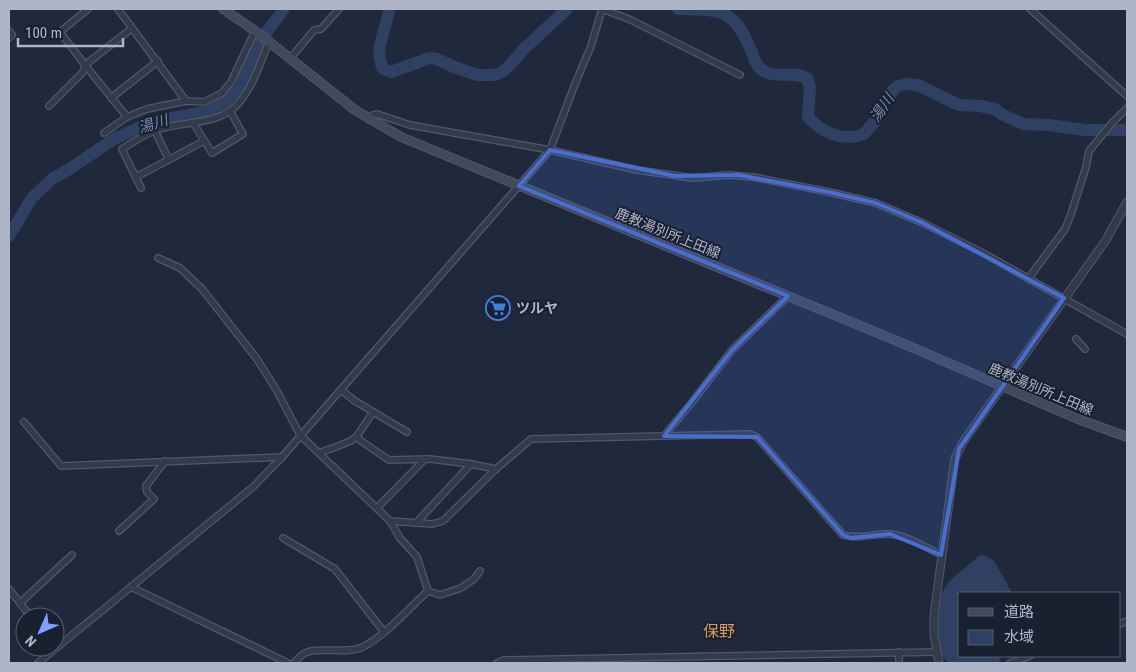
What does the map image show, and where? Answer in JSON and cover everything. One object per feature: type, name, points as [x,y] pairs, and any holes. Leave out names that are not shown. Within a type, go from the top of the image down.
[{"type":"main road","name":"鹿教湯別所上田線","points":[[223,9],[256,32],[369,120],[401,137],[788,296],[1078,419],[1127,437]]},
{"type":"street","points":[[88,9],[60,32],[127,117]]},
{"type":"street","points":[[290,58],[314,30],[321,29],[339,9]]},
{"type":"street","points":[[65,640],[253,487],[341,390],[550,150],[591,46],[602,9],[631,20],[740,75]]},
{"type":"street","points":[[1030,9],[1127,96]]},
{"type":"street","points":[[121,10],[131,29],[158,61],[186,101]]},
{"type":"street","points":[[48,106],[83,72],[85,65],[131,29]]},
{"type":"street","points":[[9,32],[12,35],[9,38]]},
{"type":"street","points":[[104,133],[127,117],[148,109],[186,101],[204,102],[222,93],[231,82],[256,32]]},
{"type":"street","points":[[141,188],[122,149],[160,129],[194,124],[230,111],[239,104],[249,88],[268,42]]},
{"type":"street","points":[[111,98],[158,61]]},
{"type":"street","points":[[1028,279],[1065,229],[1072,214],[1089,151],[1127,108]]},
{"type":"street","points":[[194,124],[212,153],[243,134],[230,111]]},
{"type":"street","points":[[369,120],[377,114],[410,125],[550,150],[637,170],[693,178],[739,175],[876,203],[923,223],[983,253],[1127,334]]},
{"type":"street","points":[[155,131],[169,160]]},
{"type":"street","points":[[136,177],[204,141]]},
{"type":"street","points":[[939,663],[933,625],[955,458],[963,442],[1106,240],[1127,202]]},
{"type":"street","points":[[158,258],[180,268],[202,289],[257,359],[277,391],[300,435],[390,521],[400,538],[417,557],[428,591]]},
{"type":"street","points":[[664,436],[732,350],[788,296]]},
{"type":"street","points":[[1076,339],[1085,348]]},
{"type":"street","points":[[341,390],[355,401],[407,432]]},
{"type":"street","points":[[319,452],[352,441],[373,412]]},
{"type":"street","points":[[24,422],[61,466],[282,456]]},
{"type":"street","points":[[390,521],[432,524],[443,521],[531,439],[750,434],[757,437],[843,535],[851,538],[890,534],[907,538],[941,555]]},
{"type":"street","points":[[357,436],[389,460],[424,459],[471,464],[496,470]]},
{"type":"street","points":[[377,508],[424,459]]},
{"type":"street","points":[[119,531],[154,499],[147,492],[146,486],[165,462]]},
{"type":"street","points":[[416,523],[471,464]]},
{"type":"street","points":[[283,538],[335,568],[384,632]]},
{"type":"street","points":[[20,603],[72,555]]},
{"type":"street","points":[[428,591],[440,595],[461,588],[474,579],[480,571]]},
{"type":"street","points":[[131,587],[288,663]]},
{"type":"street","points":[[9,589],[23,607]]},
{"type":"street","points":[[294,663],[303,654],[314,651],[351,650],[363,647],[384,632],[428,591]]},
{"type":"street","points":[[899,652],[899,663]]},
{"type":"street","points":[[497,663],[504,660],[937,652]]},
{"type":"street","points":[[1010,663],[1027,657]]},
{"type":"highlighted area","points":[[550,150],[675,176],[739,175],[829,192],[876,203],[923,223],[1064,298],[959,449],[941,555],[890,534],[851,538],[843,535],[757,437],[664,436],[732,350],[788,296],[519,186]]},
{"type":"water","points":[[982,555],[994,561],[1011,592],[958,592],[958,657],[1001,657],[998,663],[948,663],[941,654],[937,631],[938,611],[942,594],[951,580]]},
{"type":"waterway","name":"湯川","points":[[9,236],[32,198],[52,179],[114,139],[149,123],[209,111],[227,101],[240,87],[260,41],[284,9]]},
{"type":"waterway","name":"湯川","points":[[389,9],[379,54],[383,69],[391,72],[429,58],[437,59],[477,75],[495,75],[502,72],[567,9]]},
{"type":"waterway","name":"湯川","points":[[678,9],[715,11],[731,18],[744,36],[757,64],[762,70],[767,73],[796,75],[807,78],[810,88],[808,117],[820,128],[841,136],[849,137],[864,134],[876,120],[892,91],[898,86],[906,84],[918,85],[959,105],[995,109],[1001,114],[1023,124],[1049,125],[1085,130],[1127,130]]},
{"type":"place","name":"ツルヤ","points":[[498,308]]},
{"type":"district","name":"保野","points":[[719,631]]}]
